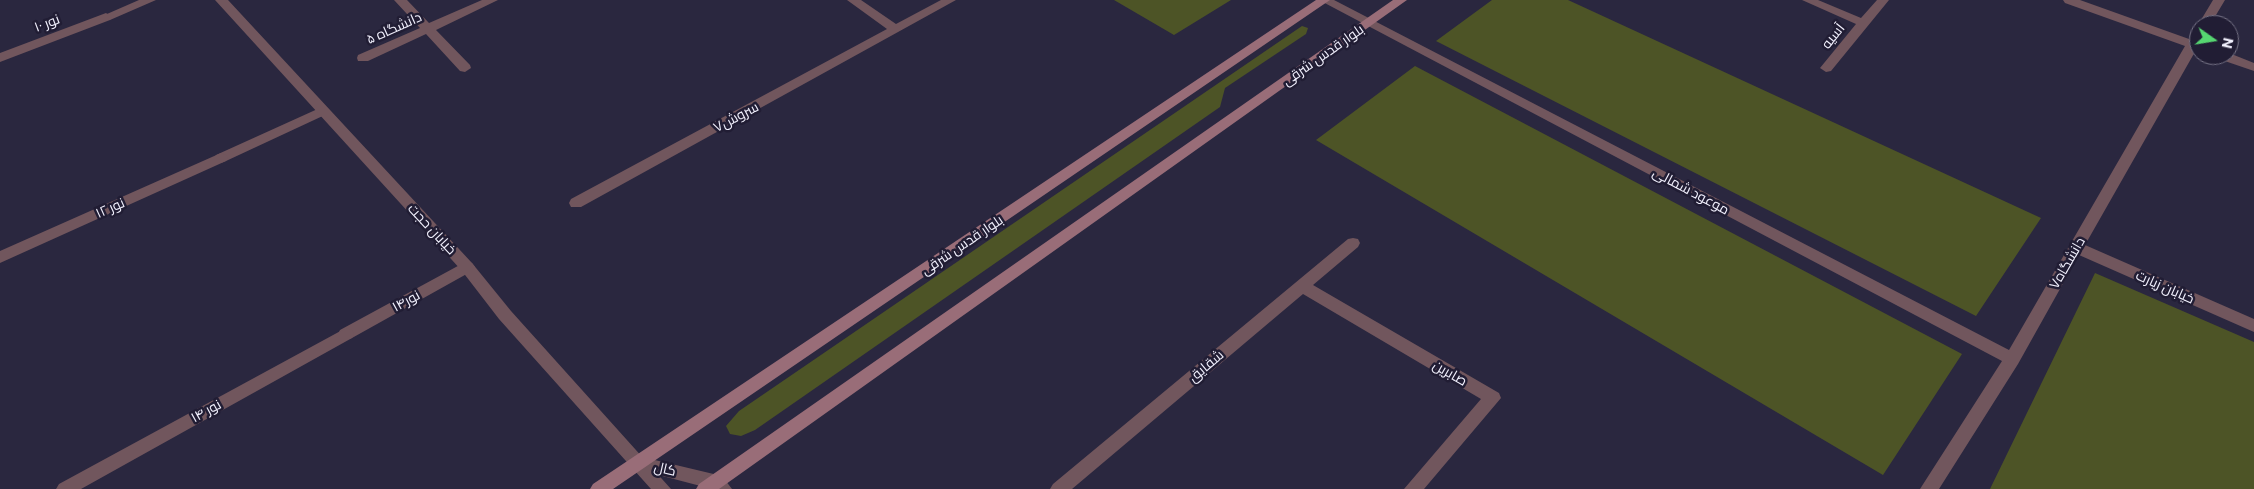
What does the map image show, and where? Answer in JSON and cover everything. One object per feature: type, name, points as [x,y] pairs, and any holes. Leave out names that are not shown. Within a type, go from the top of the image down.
[{"type":"main road","name":"بلوار قدس شرقی","points":[[599,489],[1325,0]]},
{"type":"main road","name":"بلوار قدس شرقی","points":[[715,486],[1402,0]]},
{"type":"street","name":"نور ۱۰","points":[[0,58],[150,0]]},
{"type":"street","name":"خیابان حجت","points":[[221,0],[467,267],[506,315],[638,463]]},
{"type":"street","points":[[400,0],[465,68]]},
{"type":"street","name":"دانشگاه ۵","points":[[363,58],[492,0]]},
{"type":"street","points":[[853,0],[896,30]]},
{"type":"street","name":"سروش۷","points":[[576,203],[950,0]]},
{"type":"street","name":"موعود شمالی","points":[[1325,0],[2012,359]]},
{"type":"street","points":[[1808,0],[1863,23]]},
{"type":"street","name":"آسیه","points":[[1826,68],[1883,0]]},
{"type":"street","points":[[2069,0],[2189,39]]},
{"type":"street","points":[[2210,15],[2219,0]]},
{"type":"street","name":"دانشگاه۷","points":[[1930,489],[2012,359],[2189,56]]},
{"type":"street","points":[[2239,62],[2254,67]]},
{"type":"street","name":"نور ۱۲","points":[[0,257],[221,158],[322,110]]},
{"type":"street","name":"شقایق","points":[[1059,489],[1353,243]]},
{"type":"street","name":"خیابان زیارت","points":[[2076,247],[2254,326]]},
{"type":"street","name":"نور۱۴","points":[[346,334],[467,267]]},
{"type":"street","name":"صابرین","points":[[1302,286],[1493,398],[1413,489]]},
{"type":"street","name":"نور ۱۴","points":[[65,489],[346,334]]},
{"type":"street","name":"کال","points":[[638,463],[715,486]]},
{"type":"street","name":"کال","points":[[638,463],[662,489]]},
{"type":"green space","points":[[1114,0],[1231,0],[1174,35]]},
{"type":"green space","points":[[1492,0],[1568,0],[2041,218],[1976,316],[1436,41]]},
{"type":"green space","points":[[1302,26],[1308,28],[1306,34],[1225,88],[1220,107],[755,430],[741,436],[730,434],[726,426],[739,411]]},
{"type":"green space","points":[[1415,66],[1962,354],[1883,475],[1316,140]]},
{"type":"green space","points":[[2095,273],[2254,342],[2254,489],[1990,489]]}]
